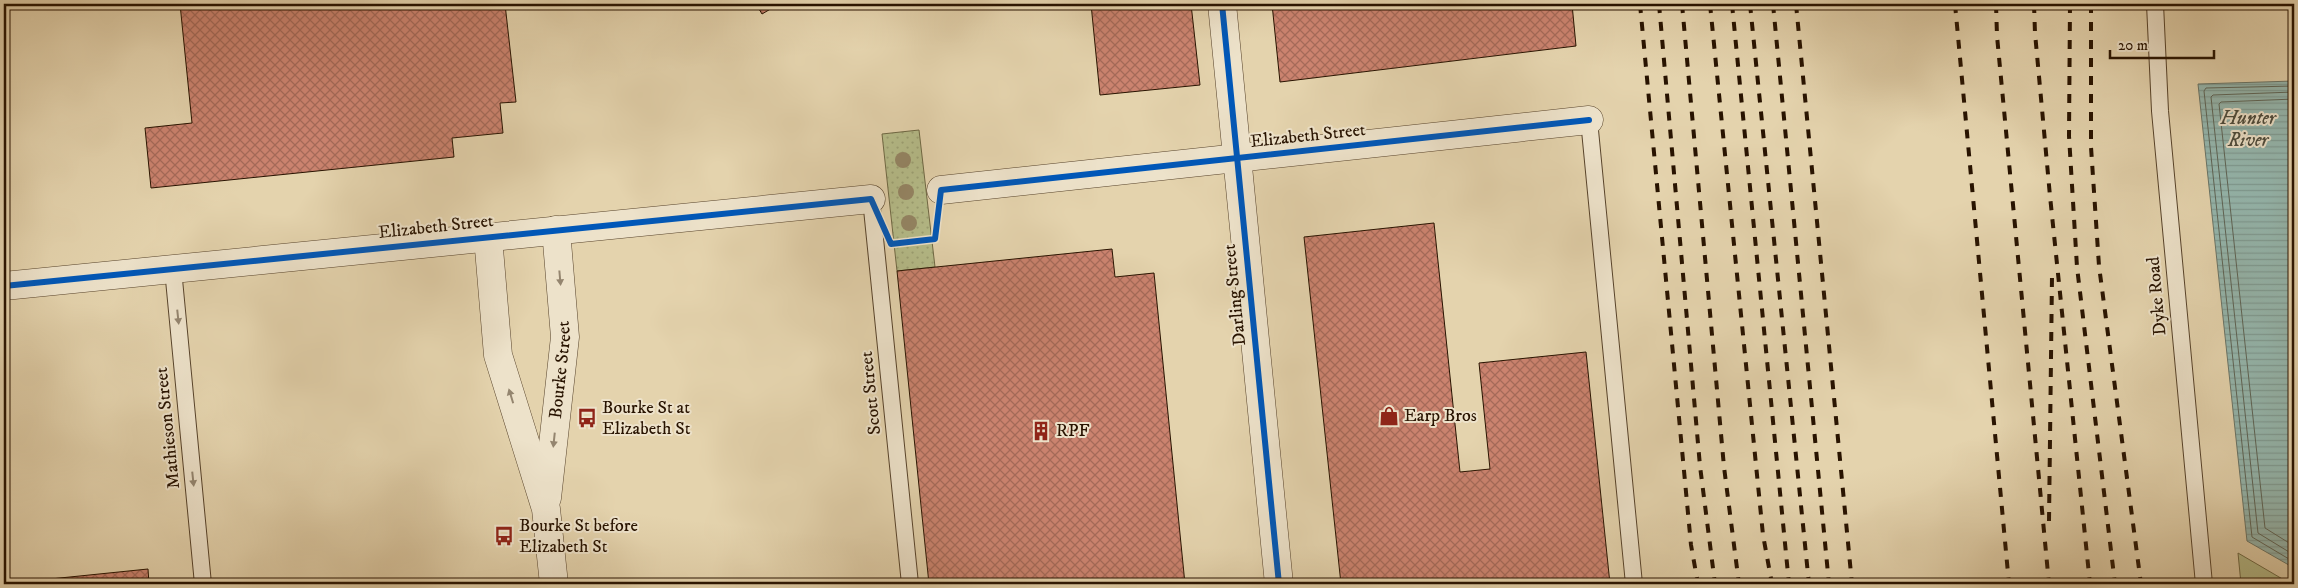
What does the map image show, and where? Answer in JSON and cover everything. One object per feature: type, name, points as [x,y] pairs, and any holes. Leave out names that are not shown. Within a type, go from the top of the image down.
[{"type":"street","name":"Darling Street","points":[[1222,4],[1278,584]]},
{"type":"street","name":"Elizabeth Street","points":[[941,190],[1589,120]]},
{"type":"street","name":"Elizabeth Street","points":[[4,286],[871,199]]},
{"type":"street","name":"Bourke Street","points":[[546,509],[565,337],[556,230]]},
{"type":"street","name":"Bourke Street","points":[[488,237],[498,356],[546,509],[554,584]]},
{"type":"lane","name":"Dyke Road","points":[[2155,4],[2160,110],[2204,584]]},
{"type":"lane","points":[[1589,120],[1634,584]]},
{"type":"lane","name":"Scott Street","points":[[871,199],[910,584]]},
{"type":"lane","name":"Mathieson Street","points":[[173,269],[203,584]]},
{"type":"green space","points":[[919,130],[935,267],[897,271],[882,134]]},
{"type":"green space","points":[[2238,553],[2291,584],[2241,584]]},
{"type":"water","name":"Hunter River","points":[[2294,81],[2294,568],[2247,541],[2198,84]]},
{"type":"building","points":[[180,4],[435,4],[435,9],[505,4],[516,102],[500,103],[503,133],[452,138],[454,157],[151,188],[145,128],[192,123]]},
{"type":"building","points":[[756,4],[779,4],[762,14]]},
{"type":"building","points":[[1091,4],[1191,4],[1200,85],[1100,95]]},
{"type":"building","points":[[1272,4],[1572,4],[1576,46],[1280,82]]},
{"type":"building","name":"Earp Bros","points":[[1434,223],[1460,472],[1490,469],[1479,363],[1586,352],[1610,584],[1341,584],[1304,237]]},
{"type":"building","name":"RPF","points":[[1112,249],[1115,277],[1154,273],[1185,584],[929,584],[897,271]]},
{"type":"building","points":[[148,569],[149,584],[4,584],[60,578]]},
{"type":"railway","points":[[1640,4],[1691,545],[1698,584]]},
{"type":"railway","points":[[1659,4],[1700,466],[1715,584]]},
{"type":"railway","points":[[1682,4],[1724,467],[1739,584]]},
{"type":"railway","points":[[1710,4],[1763,535],[1772,584]]},
{"type":"railway","points":[[1732,4],[1789,584]]},
{"type":"railway","points":[[1750,4],[1809,584]]},
{"type":"railway","points":[[1773,4],[1829,584]]},
{"type":"railway","points":[[1796,4],[1852,584]]},
{"type":"railway","points":[[1955,4],[2009,584]]},
{"type":"railway","points":[[1996,4],[1997,36],[2049,584]]},
{"type":"railway","points":[[2034,4],[2050,196],[2090,584]]},
{"type":"railway","points":[[2070,4],[2069,136],[2077,267],[2115,584]]},
{"type":"railway","points":[[2091,4],[2091,147],[2099,266],[2141,584]]},
{"type":"railway","points":[[2049,521],[2052,276]]},
{"type":"cycle path","points":[[1222,4],[1279,584]]},
{"type":"cycle path","points":[[4,286],[871,199],[891,244],[935,239],[941,190],[1589,120]]},
{"type":"place","name":"Earp Bros","points":[[1389,416]]},
{"type":"place","name":"Bourke St at Elizabeth St","points":[[587,418]]},
{"type":"place","name":"RPF","points":[[1041,431]]},
{"type":"place","name":"Bourke St before Elizabeth St","points":[[504,536]]}]
